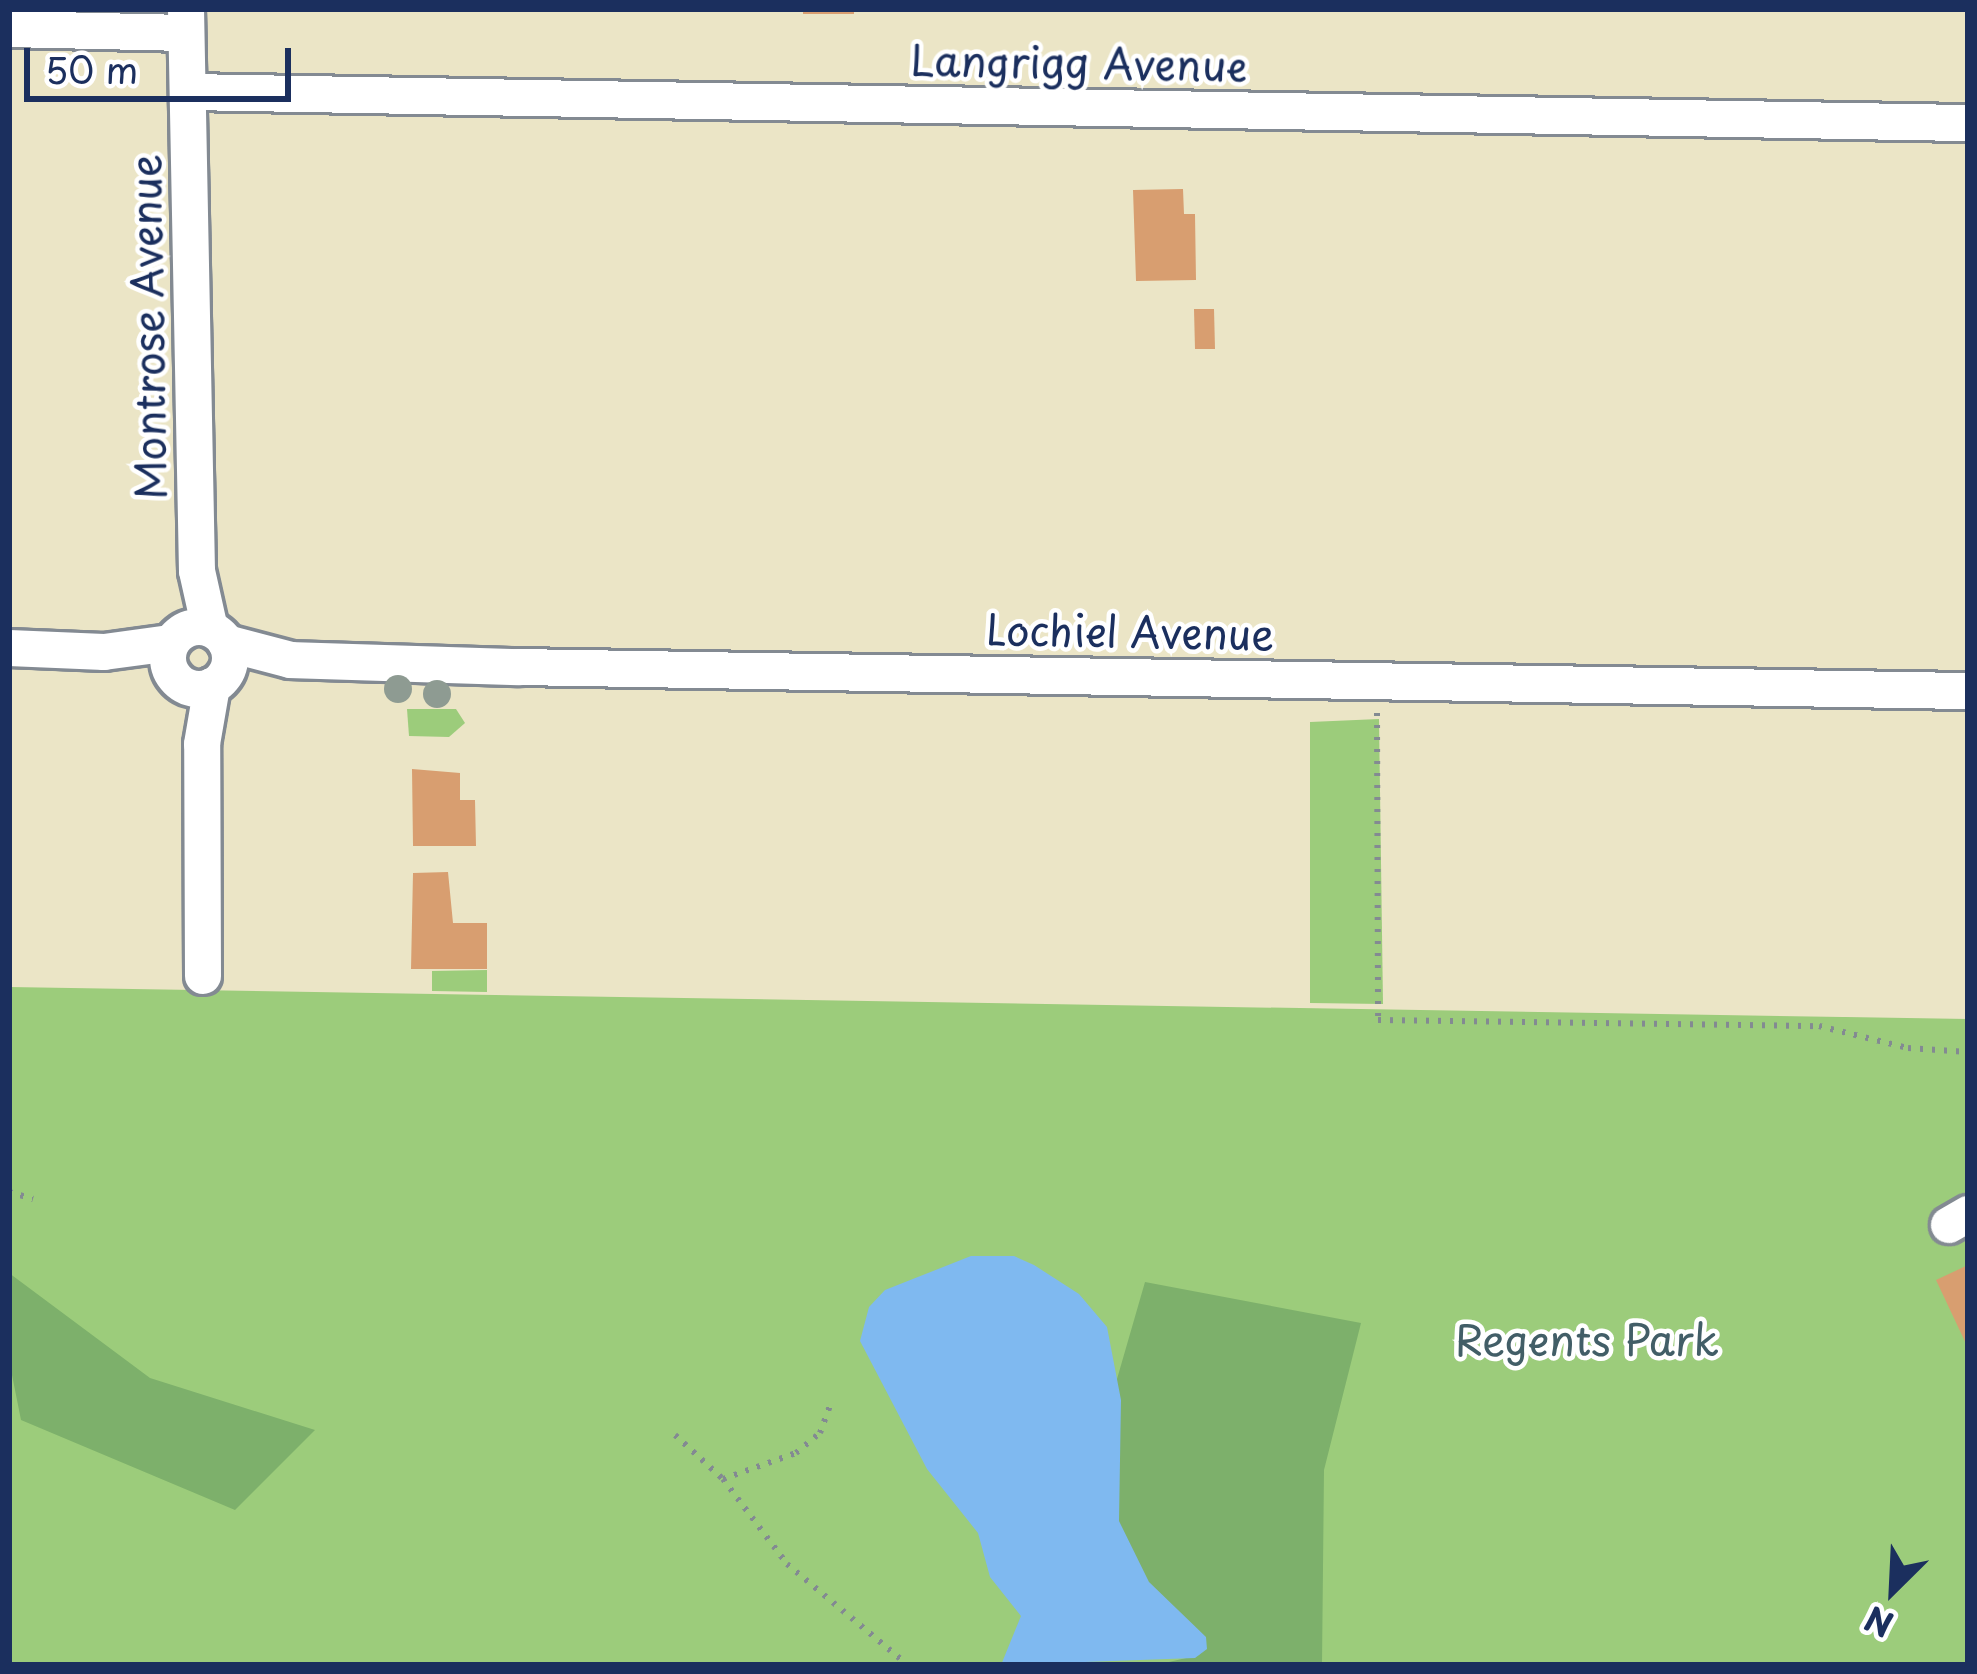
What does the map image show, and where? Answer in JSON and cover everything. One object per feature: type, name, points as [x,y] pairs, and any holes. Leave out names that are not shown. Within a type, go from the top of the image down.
[{"type":"street","points":[[9,29],[186,21]]},
{"type":"street","name":"Montrose Avenue","points":[[186,21],[203,976]]},
{"type":"street","name":"Langrigg Avenue","points":[[188,92],[1968,123]]},
{"type":"street","name":"Lochiel Avenue","points":[[9,648],[291,660],[1968,691]]},
{"type":"path","points":[[1377,680],[1378,1020],[1819,1026],[1908,1048],[1968,1052]]},
{"type":"path","points":[[9,1192],[33,1199]]},
{"type":"path","points":[[723,1479],[796,1453],[820,1433],[831,1402]]},
{"type":"path","points":[[675,1435],[723,1479],[787,1564],[908,1665]]},
{"type":"green space","points":[[407,709],[456,709],[465,723],[449,737],[409,736]]},
{"type":"green space","points":[[1379,719],[1383,1004],[1310,1003],[1310,722]]},
{"type":"green space","points":[[487,970],[487,992],[432,991],[432,971]]},
{"type":"green space","name":"Regents Park","points":[[9,987],[1968,1019],[1968,1665],[9,1665]]},
{"type":"green space","points":[[9,1273],[150,1378],[315,1430],[235,1510],[21,1420],[9,1360]]},
{"type":"green space","points":[[1145,1282],[1361,1323],[1324,1470],[1322,1665],[1156,1665],[1199,1655],[1206,1638],[1136,1570],[1117,1537],[1107,1483],[1117,1379]]},
{"type":"water","points":[[971,1256],[1014,1256],[1034,1265],[1079,1294],[1107,1327],[1121,1400],[1119,1521],[1149,1582],[1206,1637],[1207,1649],[1195,1658],[1001,1665],[1021,1616],[990,1577],[978,1533],[927,1469],[860,1341],[869,1307],[885,1290]]},
{"type":"building","points":[[803,9],[854,9],[854,14],[803,14]]},
{"type":"building","points":[[1183,189],[1184,214],[1195,214],[1196,280],[1136,281],[1133,190]]},
{"type":"building","points":[[1194,309],[1214,309],[1215,349],[1195,349]]},
{"type":"building","points":[[412,769],[460,773],[460,800],[475,800],[476,846],[413,846]]},
{"type":"building","points":[[448,872],[453,923],[487,923],[487,969],[411,969],[413,873]]},
{"type":"building","points":[[1968,1265],[1968,1348],[1936,1280]]}]
